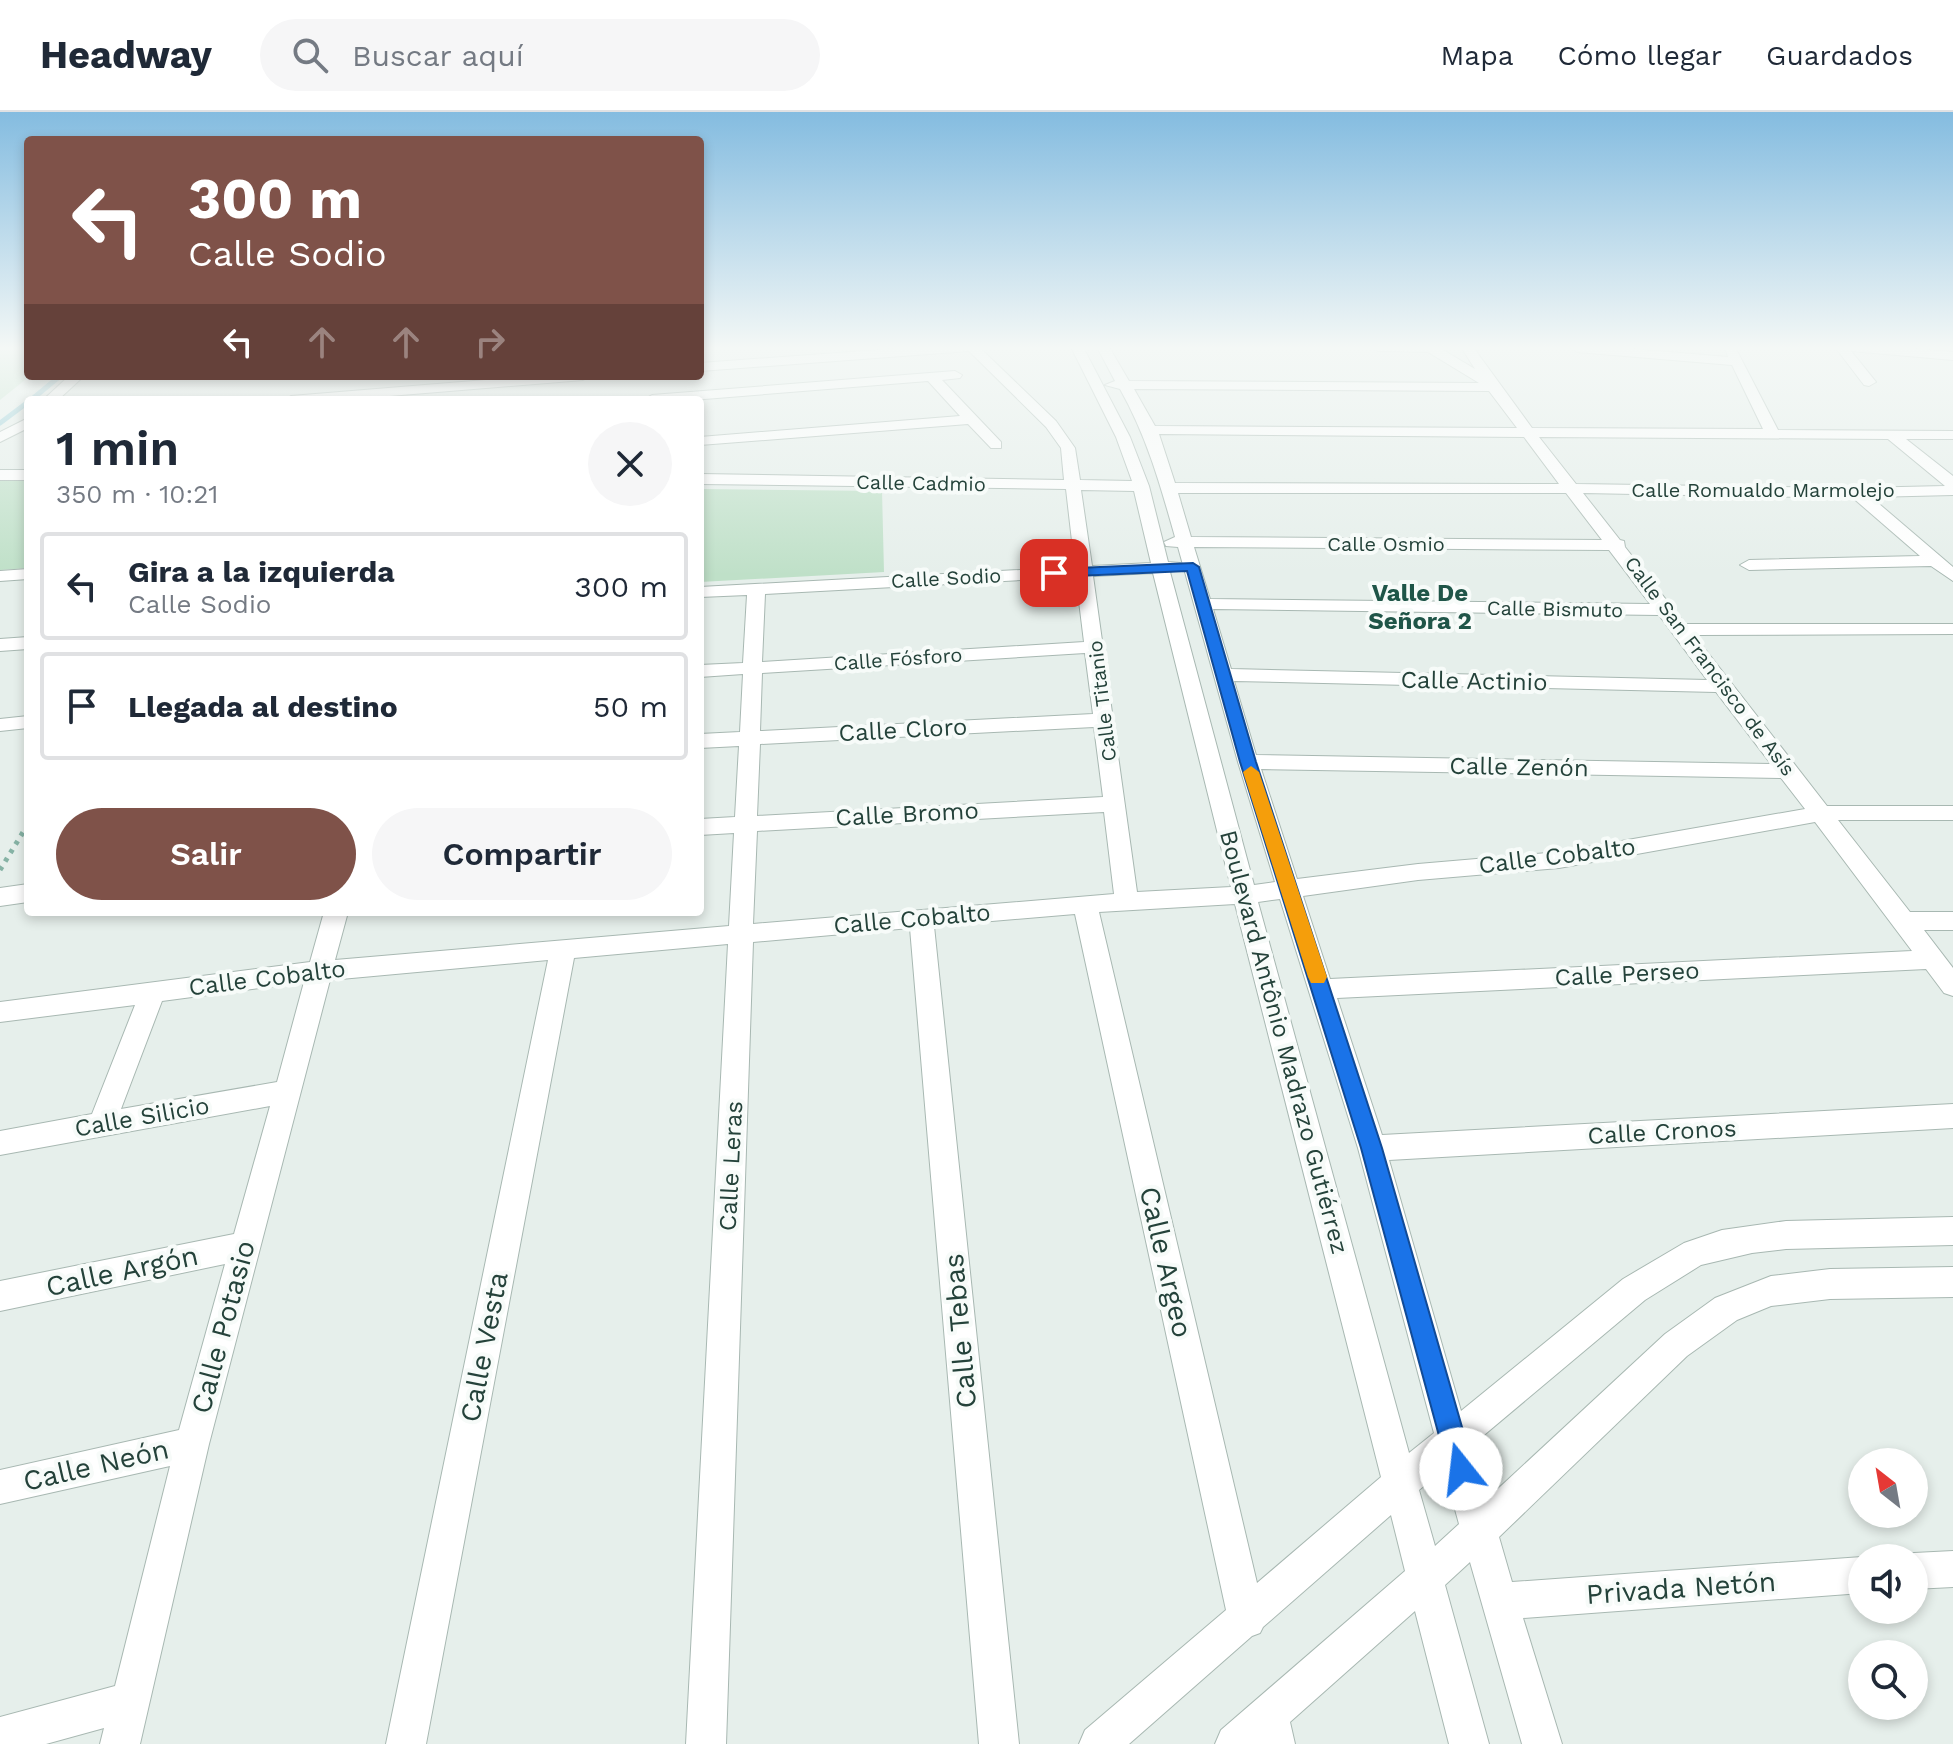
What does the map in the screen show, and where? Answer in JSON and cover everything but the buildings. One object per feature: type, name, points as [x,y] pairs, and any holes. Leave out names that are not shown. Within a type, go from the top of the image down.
[{"type":"street","points":[[704,441],[921,423]]},
{"type":"street","points":[[977,423],[996,445]]},
{"type":"street","name":"Calle Titanio","points":[[1048,423],[1068,448],[1075,486],[1083,571],[1096,647],[1127,903]]},
{"type":"street","name":"Boulevard Antônio Madrazo Gutiérrez","points":[[1116,423],[1141,486],[1244,895],[1469,1744]]},
{"type":"street","name":"Boulevard Antônio Madrazo Gutiérrez","points":[[1146,423],[1193,567],[1287,888],[1372,1148],[1452,1439],[1542,1744]]},
{"type":"street","name":"Calle San Francisco de Asís","points":[[1521,423],[1618,545],[1953,986]]},
{"type":"street","points":[[1768,423],[1773,434]]},
{"type":"street","points":[[0,438],[24,424]]},
{"type":"street","points":[[1150,430],[1953,435]]},
{"type":"street","points":[[1891,434],[1953,484]]},
{"type":"street","points":[[0,475],[24,475]]},
{"type":"street","name":"Calle Cadmio","points":[[704,479],[1141,486]]},
{"type":"street","points":[[1169,488],[1574,490]]},
{"type":"street","name":"Calle Romualdo Marmolejo","points":[[1574,490],[1857,493],[1953,490]]},
{"type":"street","points":[[1857,493],[1953,576]]},
{"type":"street","name":"Calle Osmio","points":[[1154,542],[1618,545]]},
{"type":"street","points":[[1749,565],[1936,561]]},
{"type":"street","name":"Calle Sodio","points":[[704,592],[1193,567]]},
{"type":"street","points":[[0,576],[24,574]]},
{"type":"street","name":"Calle Leras","points":[[706,1744],[756,589]]},
{"type":"street","name":"Calle Bismuto","points":[[1203,604],[1667,610]]},
{"type":"street","points":[[1682,630],[1953,629]]},
{"type":"street","points":[[0,645],[24,643]]},
{"type":"street","name":"Calle Fósforo","points":[[704,671],[1096,647]]},
{"type":"street","name":"Calle Actinio","points":[[1223,675],[1725,686]]},
{"type":"street","name":"Calle Cloro","points":[[704,741],[1105,720]]},
{"type":"street","points":[[0,725],[24,722]]},
{"type":"street","name":"Calle Zenón","points":[[1248,762],[1789,771]]},
{"type":"street","name":"Calle Bromo","points":[[704,827],[1114,804]]},
{"type":"street","name":"Calle Cobalto","points":[[0,1012],[318,971],[1085,904],[1244,895],[1418,872],[1559,860],[1822,813],[1953,813]]},
{"type":"street","points":[[0,897],[24,894]]},
{"type":"street","name":"Calle Argeo","points":[[1085,904],[1247,1620]]},
{"type":"street","name":"Calle Potasio","points":[[120,1744],[192,1444],[335,916]]},
{"type":"street","name":"Calle Tebas","points":[[921,918],[999,1744]]},
{"type":"street","points":[[1905,921],[1953,921]]},
{"type":"street","name":"Calle Vesta","points":[[406,1744],[563,949]]},
{"type":"street","name":"Calle Perseo","points":[[1322,989],[1933,959]]},
{"type":"street","points":[[102,1124],[153,991]]},
{"type":"street","name":"Calle Silicio","points":[[0,1143],[285,1092]]},
{"type":"street","name":"Calle Cronos","points":[[1372,1148],[1953,1116]]},
{"type":"street","points":[[1099,1744],[1247,1620],[1452,1439],[1645,1284],[1695,1254],[1743,1240],[1953,1231]]},
{"type":"street","name":"Calle Argón","points":[[0,1296],[244,1246]]},
{"type":"street","points":[[1235,1744],[1272,1729],[1427,1577],[1676,1345],[1726,1309],[1771,1291],[1953,1282]]},
{"type":"street","name":"Calle Neón","points":[[0,1487],[192,1444]]},
{"type":"street","points":[[1928,1570],[1953,1569]]},
{"type":"street","name":"Privada Netón","points":[[1500,1601],[1848,1576]]},
{"type":"street","points":[[0,1737],[131,1701]]},
{"type":"path","points":[[0,870],[24,831]]},
{"type":"green space","points":[[0,480],[24,480],[24,568],[0,570]]},
{"type":"green space","points":[[704,489],[882,491],[884,572],[704,582]]},
{"type":"slow traffic","points":[[1251,772],[1318,977]]},
{"type":"district","name":"Valle De Señora 2","points":[[1420,607]]},
{"type":"route","points":[[1054,573],[1193,567],[1248,762],[1372,1148],[1461,1469]]}]
